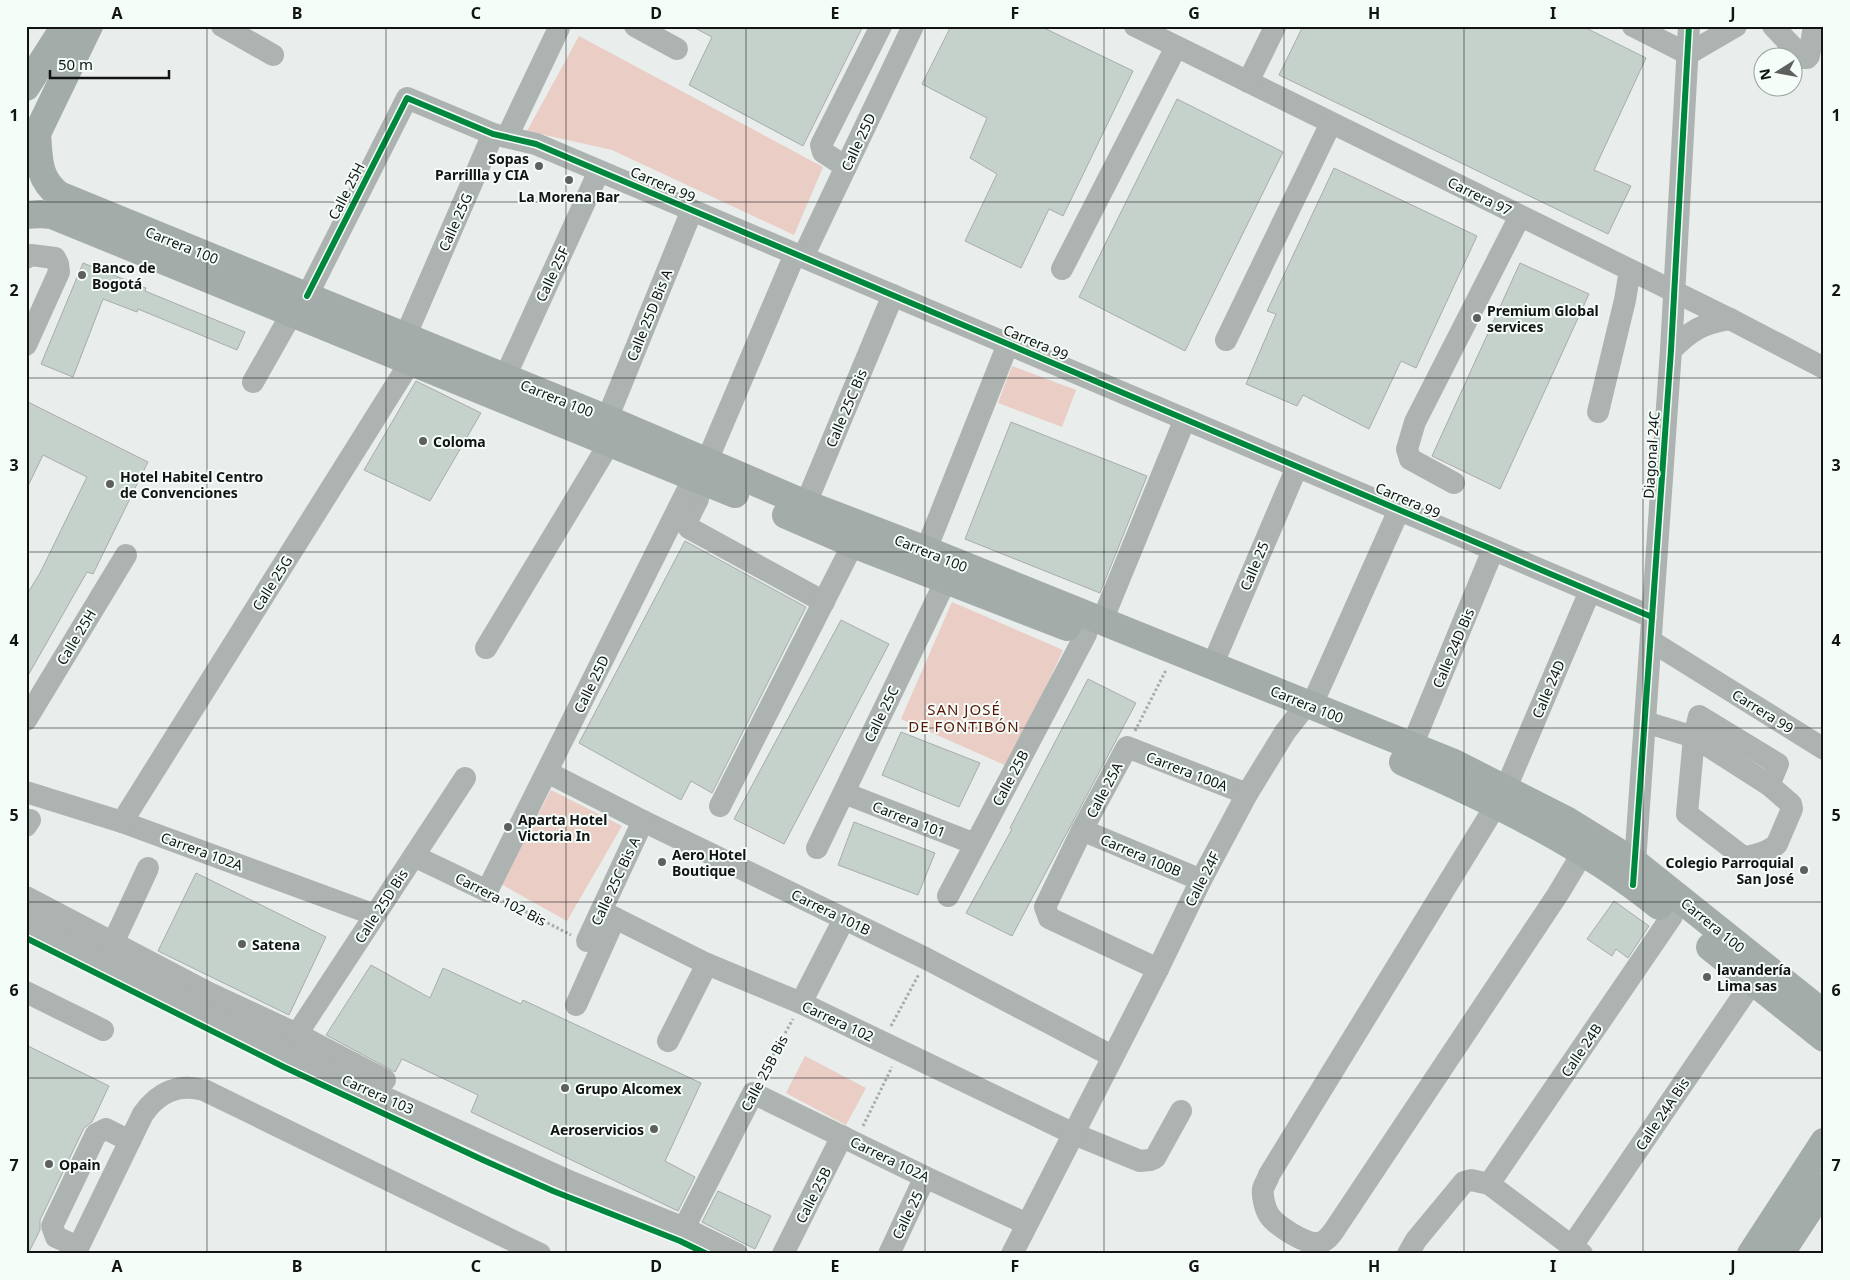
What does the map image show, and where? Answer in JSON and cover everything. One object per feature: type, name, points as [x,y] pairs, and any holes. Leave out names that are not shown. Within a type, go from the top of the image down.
[{"type":"main road","points":[[28,84],[47,40],[48,26]]},
{"type":"main road","points":[[28,84],[65,26]]},
{"type":"main road","points":[[32,144],[89,26]]},
{"type":"main road","name":"Carrera 100","points":[[32,144],[41,172],[50,188],[59,195],[299,304]]},
{"type":"main road","name":"Carrera 100","points":[[26,215],[52,215],[413,347],[608,430],[702,473],[802,512],[926,550],[1094,628],[1167,668],[1412,746],[1501,796],[1582,854],[1634,873],[1672,916],[1824,1038]]},
{"type":"main road","name":"Carrera 100","points":[[413,347],[505,377],[608,430]]},
{"type":"main road","name":"Carrera 100","points":[[802,512],[853,544],[946,580],[1212,666],[1398,760],[1566,820],[1824,1014]]},
{"type":"main road","points":[[1751,1254],[1824,1142]]},
{"type":"main road","points":[[1780,1254],[1824,1186]]},
{"type":"street","points":[[222,26],[273,55]]},
{"type":"street","points":[[636,26],[677,49]]},
{"type":"street","points":[[846,167],[823,152],[821,145],[881,26]]},
{"type":"street","name":"Calle 25D","points":[[487,891],[702,473],[799,256],[846,167],[913,26]]},
{"type":"street","name":"Carrera 97","points":[[1134,26],[1674,292],[1728,312],[1824,368]]},
{"type":"street","points":[[1634,26],[1688,54],[1736,26]]},
{"type":"street","name":"Diagonal 24C","points":[[1634,873],[1671,350],[1689,26]]},
{"type":"street","points":[[1773,26],[1803,58],[1807,58],[1809,56],[1814,26]]},
{"type":"street","name":"Calle 25G","points":[[122,822],[413,347],[500,136],[559,27]]},
{"type":"street","points":[[1248,82],[1275,27]]},
{"type":"street","points":[[1062,269],[1176,47]]},
{"type":"street","name":"Carrera 99","points":[[407,98],[500,136],[536,144],[1652,617]]},
{"type":"street","name":"Calle 25H","points":[[253,382],[299,304],[407,98]]},
{"type":"street","points":[[1226,340],[1331,123]]},
{"type":"street","name":"Calle 25F","points":[[505,377],[599,171]]},
{"type":"street","name":"Calle 25D Bis A","points":[[486,648],[608,430],[692,210]]},
{"type":"street","points":[[1454,483],[1410,459],[1407,449],[1415,422],[1520,216]]},
{"type":"street","points":[[26,258],[31,255],[55,258],[59,272],[26,345]]},
{"type":"street","points":[[1598,412],[1625,300],[1630,270]]},
{"type":"street","name":"Calle 25C Bis","points":[[802,512],[893,295]]},
{"type":"street","points":[[1671,350],[1688,334],[1728,312]]},
{"type":"street","points":[[926,550],[1008,344]]},
{"type":"street","name":"Calle 25B","points":[[948,896],[1094,628],[1185,419]]},
{"type":"street","name":"Calle 25","points":[[1212,666],[1297,466]]},
{"type":"street","points":[[702,473],[686,523],[689,528],[824,602]]},
{"type":"street","name":"Calle 24F","points":[[1012,1254],[1246,794],[1301,711],[1315,698],[1399,510]]},
{"type":"street","points":[[720,806],[853,544]]},
{"type":"street","name":"Calle 24D Bis","points":[[1412,746],[1493,550]]},
{"type":"street","name":"Calle 25H","points":[[26,720],[126,555]]},
{"type":"street","name":"Calle 25C","points":[[817,848],[946,580]]},
{"type":"street","name":"Calle 24D","points":[[1582,854],[1558,894],[1333,1232],[1325,1241],[1316,1244],[1309,1243],[1276,1224],[1269,1215],[1263,1189],[1269,1175],[1501,796],[1590,591]]},
{"type":"street","name":"Carrera 99","points":[[1651,641],[1824,749]]},
{"type":"street","points":[[1644,722],[1694,737],[1769,785],[1791,804],[1792,809],[1774,848],[1750,856],[1742,856],[1688,814],[1686,810],[1694,737]]},
{"type":"street","name":"Carrera 100A","points":[[1127,747],[1246,794]]},
{"type":"street","name":"Calle 25A","points":[[1127,747],[1082,830],[1045,907],[1045,912],[1048,918],[1158,969]]},
{"type":"street","name":"Carrera 101B","points":[[547,772],[926,960],[1112,1056]]},
{"type":"street","name":"Calle 25D Bis","points":[[297,1034],[465,778]]},
{"type":"street","name":"Carrera 102A","points":[[26,792],[122,822],[375,915]]},
{"type":"street","name":"Carrera 101","points":[[844,793],[975,844]]},
{"type":"street","name":"Calle 25C Bis A","points":[[586,941],[608,915],[643,821]]},
{"type":"street","name":"Carrera 100B","points":[[1082,830],[1201,880]]},
{"type":"street","name":"Carrera 102 Bis","points":[[414,856],[487,891]]},
{"type":"street","points":[[113,943],[148,868]]},
{"type":"street","points":[[26,897],[209,993],[297,1034],[385,1080]]},
{"type":"street","points":[[576,1005],[608,915]]},
{"type":"street","name":"Carrera 102","points":[[608,915],[707,964],[801,1003],[1074,1134],[1140,1160],[1155,1158],[1181,1111]]},
{"type":"street","name":"Calle 24B","points":[[1419,1249],[1464,1182],[1480,1182],[1672,916]]},
{"type":"street","points":[[801,1003],[844,919]]},
{"type":"street","name":"Carrera 103","points":[[26,921],[285,1052],[571,1182],[684,1228],[737,1254]]},
{"type":"street","points":[[668,1041],[707,964]]},
{"type":"street","name":"Calle 24A Bis","points":[[1577,1250],[1753,981]]},
{"type":"street","points":[[26,992],[103,1030]]},
{"type":"street","points":[[130,1141],[106,1129],[96,1134],[52,1226],[56,1236],[76,1251],[130,1141],[143,1114],[155,1100],[176,1088],[195,1087],[540,1254]]},
{"type":"street","name":"Carrera 102A","points":[[753,1093],[925,1177],[1027,1224]]},
{"type":"street","name":"Calle 25B Bis","points":[[684,1228],[753,1093]]},
{"type":"street","name":"Calle 25B","points":[[783,1254],[849,1140]]},
{"type":"street","name":"Calle 25","points":[[888,1254],[925,1177]]},
{"type":"street","points":[[1480,1182],[1577,1250]]},
{"type":"path","points":[[849,1140],[891,1046],[926,960]]},
{"type":"shaded area","points":[[579,36],[823,167],[794,235],[612,150],[527,131]]},
{"type":"shaded area","points":[[1012,366],[1076,390],[1062,427],[998,403]]},
{"type":"shaded area","points":[[952,602],[1063,650],[1009,767],[901,719]]},
{"type":"shaded area","points":[[551,790],[622,826],[567,921],[501,884]]},
{"type":"shaded area","points":[[805,1056],[866,1088],[846,1125],[786,1093]]},
{"type":"building","points":[[691,26],[863,26],[803,146],[689,85],[712,37]]},
{"type":"building","points":[[951,26],[1040,26],[1133,71],[1063,216],[1049,209],[1021,268],[965,241],[997,174],[970,158],[987,118],[922,84]]},
{"type":"building","points":[[1303,26],[1582,26],[1646,58],[1594,170],[1631,186],[1608,234],[1279,75]]},
{"type":"building","points":[[1177,99],[1283,152],[1185,351],[1079,297]]},
{"type":"building","points":[[1334,168],[1477,236],[1416,368],[1401,361],[1369,429],[1303,395],[1297,406],[1246,384],[1276,314],[1267,311]]},
{"type":"building","points":[[83,263],[146,288],[145,291],[245,332],[237,350],[138,309],[137,312],[103,299],[73,377],[41,364]]},
{"type":"building","points":[[1520,263],[1589,294],[1500,489],[1432,456]]},
{"type":"building","name":"Coloma","points":[[416,381],[481,413],[430,501],[364,470]]},
{"type":"building","name":"Hotel Habitel Centro de Convenciones","points":[[26,401],[148,462],[93,574],[87,572],[26,679],[26,596],[40,573],[87,477],[43,455],[26,490]]},
{"type":"building","points":[[1011,422],[1147,476],[1100,593],[965,539]]},
{"type":"building","points":[[685,541],[806,607],[712,793],[691,781],[681,800],[579,743]]},
{"type":"building","points":[[841,620],[889,644],[784,844],[734,819]]},
{"type":"building","points":[[1088,679],[1136,703],[1012,936],[966,913],[1012,829],[1010,828]]},
{"type":"building","points":[[901,732],[980,763],[959,807],[882,775]]},
{"type":"building","points":[[854,822],[935,853],[918,895],[838,865]]},
{"type":"building","name":"Satena","points":[[196,873],[326,937],[289,1015],[158,951]]},
{"type":"building","points":[[1614,901],[1649,926],[1628,958],[1616,949],[1612,956],[1587,939]]},
{"type":"building","points":[[371,965],[430,998],[443,968],[521,1004],[523,1000],[701,1083],[665,1161],[695,1177],[678,1211],[471,1112],[478,1095],[402,1059],[395,1072],[326,1035]]},
{"type":"building","name":"Opain","points":[[26,1045],[109,1086],[92,1122],[84,1128],[40,1220],[40,1230],[28,1254],[26,1254]]},
{"type":"building","points":[[718,1191],[771,1216],[755,1249],[702,1222]]},
{"type":"cycle path","points":[[1633,885],[1671,350],[1689,26]]},
{"type":"cycle path","points":[[307,296],[407,98],[493,134],[536,144],[1652,617]]},
{"type":"cycle path","points":[[26,938],[284,1067],[483,1160],[553,1191],[680,1241],[707,1254]]},
{"type":"place","name":"Sopas Parrillla y CIA","points":[[539,166]]},
{"type":"place","name":"La Morena Bar","points":[[569,180]]},
{"type":"place","name":"Banco de Bogotá","points":[[82,275]]},
{"type":"place","name":"Premium Global services","points":[[1477,318]]},
{"type":"place","name":"Coloma","points":[[423,441]]},
{"type":"place","name":"Hotel Habitel Centro de Convenciones","points":[[110,484]]},
{"type":"place","name":"Aparta Hotel Victoria In","points":[[508,827]]},
{"type":"place","name":"Aero Hotel Boutique","points":[[662,862]]},
{"type":"place","name":"Colegio Parroquial San José","points":[[1804,870]]},
{"type":"place","name":"Satena","points":[[242,944]]},
{"type":"place","name":"lavandería Lima sas","points":[[1707,977]]},
{"type":"place","name":"Grupo Alcomex","points":[[565,1088]]},
{"type":"place","name":"Aeroservicios","points":[[654,1129]]},
{"type":"place","name":"Opain","points":[[49,1164]]},
{"type":"district","name":"SAN JOSÉ DE FONTIBÓN","points":[[964,718]]}]
